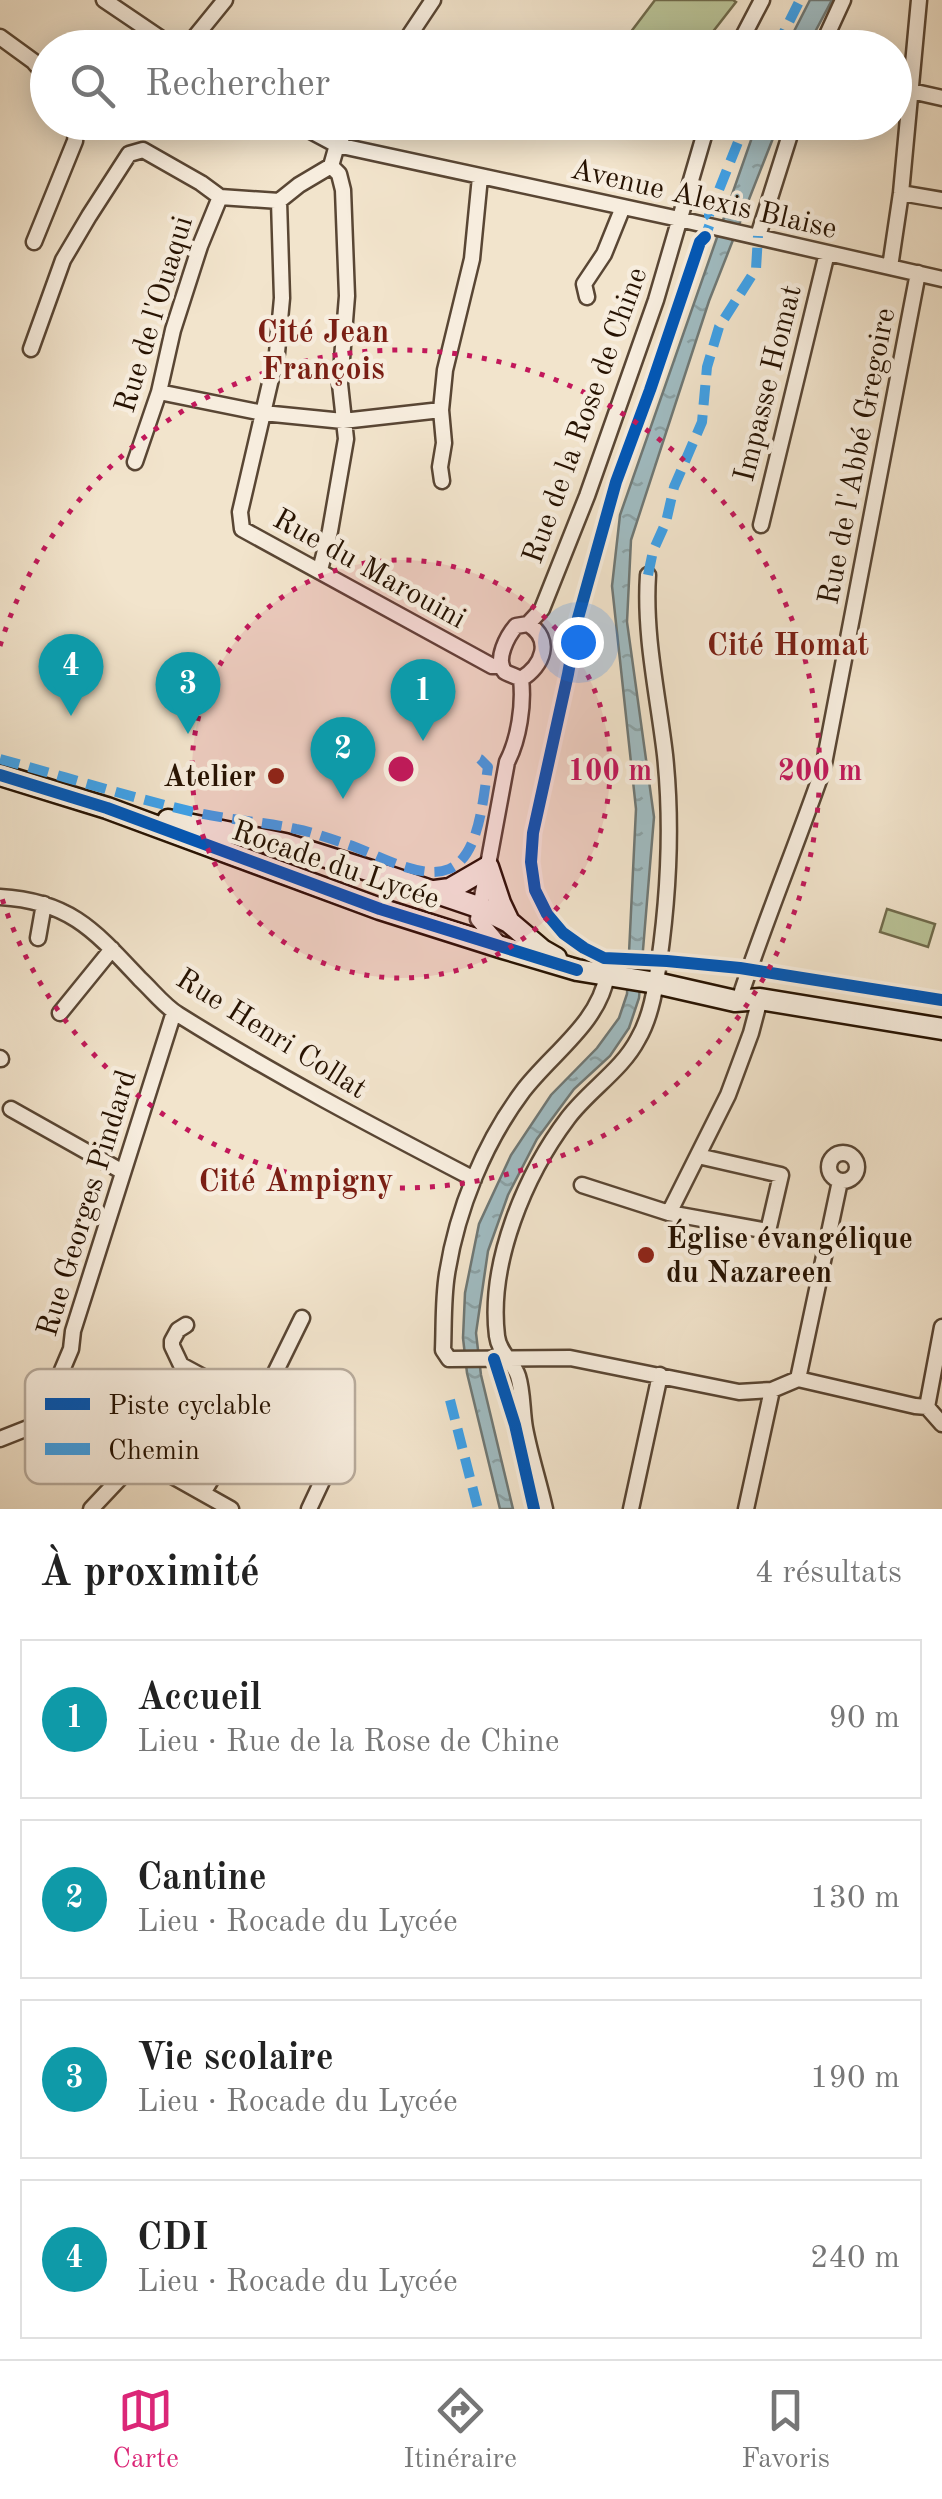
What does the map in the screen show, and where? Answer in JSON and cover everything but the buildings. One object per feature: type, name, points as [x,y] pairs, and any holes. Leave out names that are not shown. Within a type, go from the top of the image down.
[{"type":"main road","name":"Rocade du Lycée","points":[[0,776],[107,808],[362,902],[502,948],[578,970],[735,1002],[751,995]]},
{"type":"main road","name":"Rocade du Lycée","points":[[107,808],[285,844],[430,891],[480,914],[510,922],[542,950],[578,970]]},
{"type":"main road","points":[[430,891],[450,889],[488,867],[510,922]]},
{"type":"main road","name":"Rocade du Lycée","points":[[656,983],[679,979],[942,1029]]},
{"type":"street","points":[[104,0],[148,30]]},
{"type":"street","points":[[201,30],[225,0]]},
{"type":"street","points":[[413,30],[432,0]]},
{"type":"street","points":[[746,30],[762,0]]},
{"type":"street","points":[[829,30],[843,0]]},
{"type":"street","points":[[920,0],[912,91],[942,98]]},
{"type":"street","points":[[0,38],[30,60]]},
{"type":"street","points":[[34,242],[75,140]]},
{"type":"street","name":"Avenue Alexis Blaise","points":[[328,140],[942,279]]},
{"type":"street","points":[[32,349],[63,260],[129,154],[143,150],[220,197],[279,201],[331,166],[340,140]]},
{"type":"street","name":"Rue de la Rose de Chine","points":[[528,624],[542,609],[588,496],[656,300],[702,140]]},
{"type":"street","points":[[758,236],[788,140]]},
{"type":"street","points":[[890,268],[901,193],[902,140]]},
{"type":"street","points":[[320,570],[346,438],[340,384],[347,296],[344,190],[340,174],[331,166]]},
{"type":"street","points":[[442,481],[444,370],[472,259],[480,177]]},
{"type":"street","points":[[901,193],[942,200]]},
{"type":"street","name":"Rue de l'Ouaqui","points":[[137,455],[159,392],[178,314],[220,197]]},
{"type":"street","name":"Rue du Marouini","points":[[279,201],[282,298],[277,353],[240,512],[242,529],[492,666],[502,666]]},
{"type":"street","points":[[587,297],[584,284],[604,254],[622,206]]},
{"type":"street","name":"Impasse Homat","points":[[761,525],[827,253]]},
{"type":"street","name":"Rue de l'Abbé Gregoire","points":[[670,1213],[728,1095],[751,1033],[751,995],[768,915],[823,769],[918,273]]},
{"type":"street","points":[[159,392],[262,413],[343,421],[441,410]]},
{"type":"street","points":[[545,1509],[526,1429],[519,1378],[500,1359],[499,1280],[519,1206],[538,1164],[582,1100],[628,1055],[638,1039],[656,983],[670,852],[665,759],[646,611],[648,575]]},
{"type":"street","points":[[528,624],[539,630],[543,642],[540,662],[521,679],[506,672],[501,659],[508,635],[516,626],[528,624]]},
{"type":"street","points":[[502,948],[480,914],[523,696],[521,679]]},
{"type":"street","name":"Rue Henri Collat","points":[[0,897],[44,904],[74,916],[112,948],[174,1012],[294,1085],[474,1178]]},
{"type":"street","points":[[38,938],[44,904]]},
{"type":"street","points":[[444,929],[480,914]]},
{"type":"street","points":[[60,1013],[112,948]]},
{"type":"street","points":[[612,976],[593,1011],[521,1094],[474,1178],[447,1275],[443,1350],[449,1358],[570,1358],[739,1392],[772,1390],[798,1379],[927,1407],[942,1424]]},
{"type":"street","name":"Rue Georges Pindard","points":[[63,1369],[174,1012]]},
{"type":"street","points":[[11,1109],[123,1172]]},
{"type":"street","points":[[582,1185],[670,1213],[768,1231],[781,1174],[698,1156]]},
{"type":"street","points":[[798,1379],[840,1180]]},
{"type":"street","points":[[276,1369],[302,1318]]},
{"type":"street","points":[[186,1325],[178,1330],[172,1346],[188,1369]]},
{"type":"street","points":[[927,1407],[942,1327]]},
{"type":"street","points":[[631,1509],[660,1376]]},
{"type":"street","points":[[746,1509],[772,1390]]},
{"type":"street","points":[[0,1439],[25,1429]]},
{"type":"street","points":[[92,1509],[115,1484]]},
{"type":"street","points":[[187,1484],[231,1509]]},
{"type":"street","points":[[203,1493],[208,1484]]},
{"type":"street","points":[[309,1509],[321,1484]]},
{"type":"green space","points":[[655,0],[736,2],[714,30],[632,30]]},
{"type":"green space","points":[[887,909],[935,924],[928,947],[880,932]]},
{"type":"water","points":[[810,0],[832,0],[816,30],[795,30]]},
{"type":"water","points":[[751,140],[772,140],[709,301],[631,540],[627,622],[654,817],[639,998],[629,1028],[610,1056],[574,1089],[537,1139],[508,1195],[488,1251],[476,1333],[481,1375],[513,1509],[500,1509],[467,1373],[463,1338],[465,1293],[479,1224],[511,1155],[551,1095],[597,1048],[619,1018],[627,994],[636,809],[612,586],[620,515]]},
{"type":"marked path","points":[[785,30],[800,0]]},
{"type":"marked path","points":[[700,243],[739,140]]},
{"type":"marked path","points":[[648,575],[674,487],[702,422],[707,367],[719,327],[756,269],[758,236]]},
{"type":"marked path","points":[[0,759],[198,813],[309,832],[411,869],[437,872],[459,862],[474,839],[488,767],[471,755]]},
{"type":"marked path","points":[[450,1400],[478,1509]]},
{"type":"cycle path","points":[[705,237],[616,482],[578,618],[533,833],[531,862],[535,890],[547,914],[563,933],[604,958],[740,968],[942,1000]]},
{"type":"cycle path","points":[[0,775],[107,808],[380,909],[577,970]]},
{"type":"cycle path","points":[[494,1359],[515,1425],[534,1509]]},
{"type":"place","name":"CDI","points":[[71,716]]},
{"type":"place","name":"Vie scolaire","points":[[188,734]]},
{"type":"place","name":"Accueil","points":[[423,741]]},
{"type":"place","name":"Atelier","points":[[276,776]]},
{"type":"place","name":"Cantine","points":[[343,799]]},
{"type":"place","name":"Église évangélique du Nazareen","points":[[646,1255]]},
{"type":"district","name":"Cité Jean François","points":[[323,350]]},
{"type":"district","name":"Cité Homat","points":[[788,644]]},
{"type":"district","name":"Cité Ampigny","points":[[296,1180]]}]
